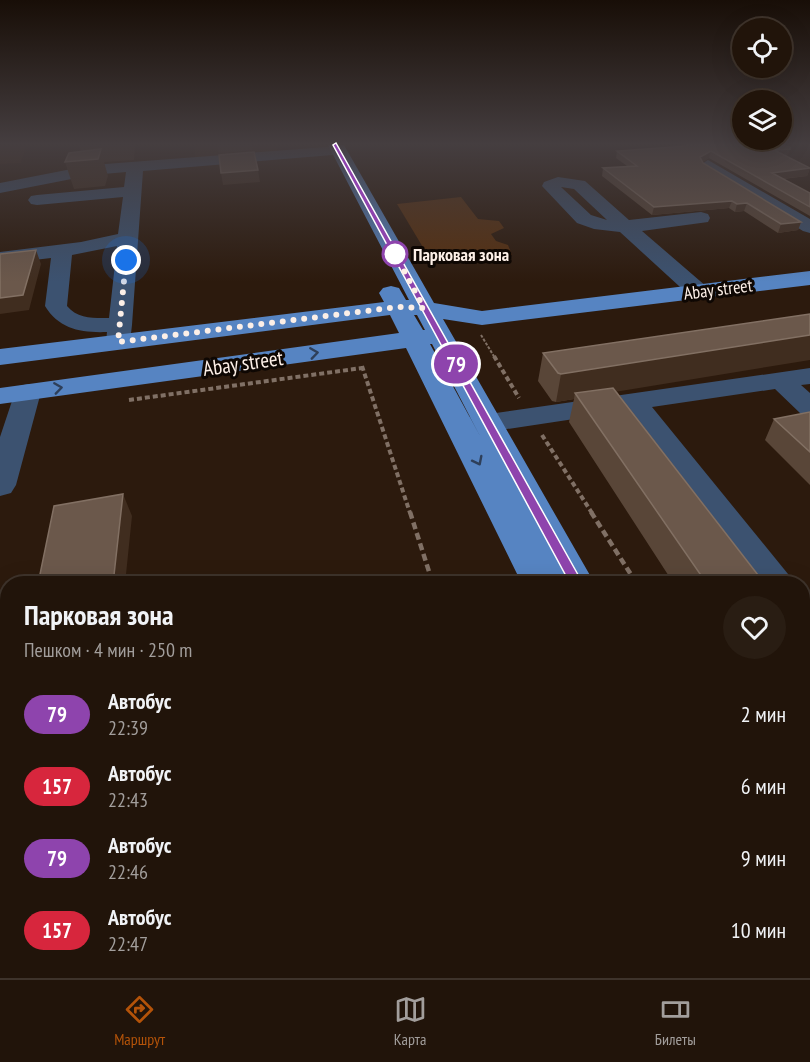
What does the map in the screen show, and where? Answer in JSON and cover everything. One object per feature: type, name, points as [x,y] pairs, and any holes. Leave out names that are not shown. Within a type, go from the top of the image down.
[{"type":"main road","points":[[348,191],[398,307],[428,337],[475,425],[571,576]]},
{"type":"main road","points":[[355,191],[424,308],[428,337]]},
{"type":"main road","name":"Abay street","points":[[0,396],[359,358],[478,320],[810,278]]},
{"type":"main road","name":"Abay street","points":[[0,357],[119,334],[398,307],[424,308],[478,320]]},
{"type":"main road","points":[[475,425],[538,576]]},
{"type":"lane","points":[[0,203],[132,191],[119,334],[75,322],[60,314],[56,306],[62,250]]},
{"type":"lane","points":[[750,191],[810,227]]},
{"type":"lane","points":[[699,292],[625,227],[701,218]]},
{"type":"lane","points":[[0,258],[128,238]]},
{"type":"lane","points":[[475,425],[810,376]]},
{"type":"lane","points":[[780,380],[810,407]]},
{"type":"lane","points":[[0,485],[27,392]]},
{"type":"lane","points":[[633,401],[769,576]]},
{"type":"path","points":[[478,320],[530,416],[632,576]]},
{"type":"path","points":[[120,401],[359,358],[430,576]]},
{"type":"shaded area","name":"Парковая зона","points":[[461,197],[478,219],[499,221],[504,228],[491,234],[496,241],[508,245],[512,255],[433,264],[397,204]]},
{"type":"building","points":[[633,191],[749,191],[801,222],[781,224],[747,203],[737,204],[732,201],[654,207]]},
{"type":"building","points":[[781,191],[806,191],[810,193],[810,207]]},
{"type":"building","points":[[36,250],[23,295],[0,298],[0,254]]},
{"type":"building","points":[[810,314],[810,335],[561,374],[543,353]]},
{"type":"building","points":[[613,388],[759,576],[701,576],[575,393]]},
{"type":"building","points":[[810,412],[810,452],[774,419]]},
{"type":"building","points":[[123,494],[114,576],[40,576],[54,506]]},
{"type":"bus line","name":"79","points":[[361,191],[572,576]]},
{"type":"place","name":"Парковая зона","points":[[395,254]]},
{"type":"route","points":[[126,260],[118,342],[398,307],[424,308],[395,254]]}]
